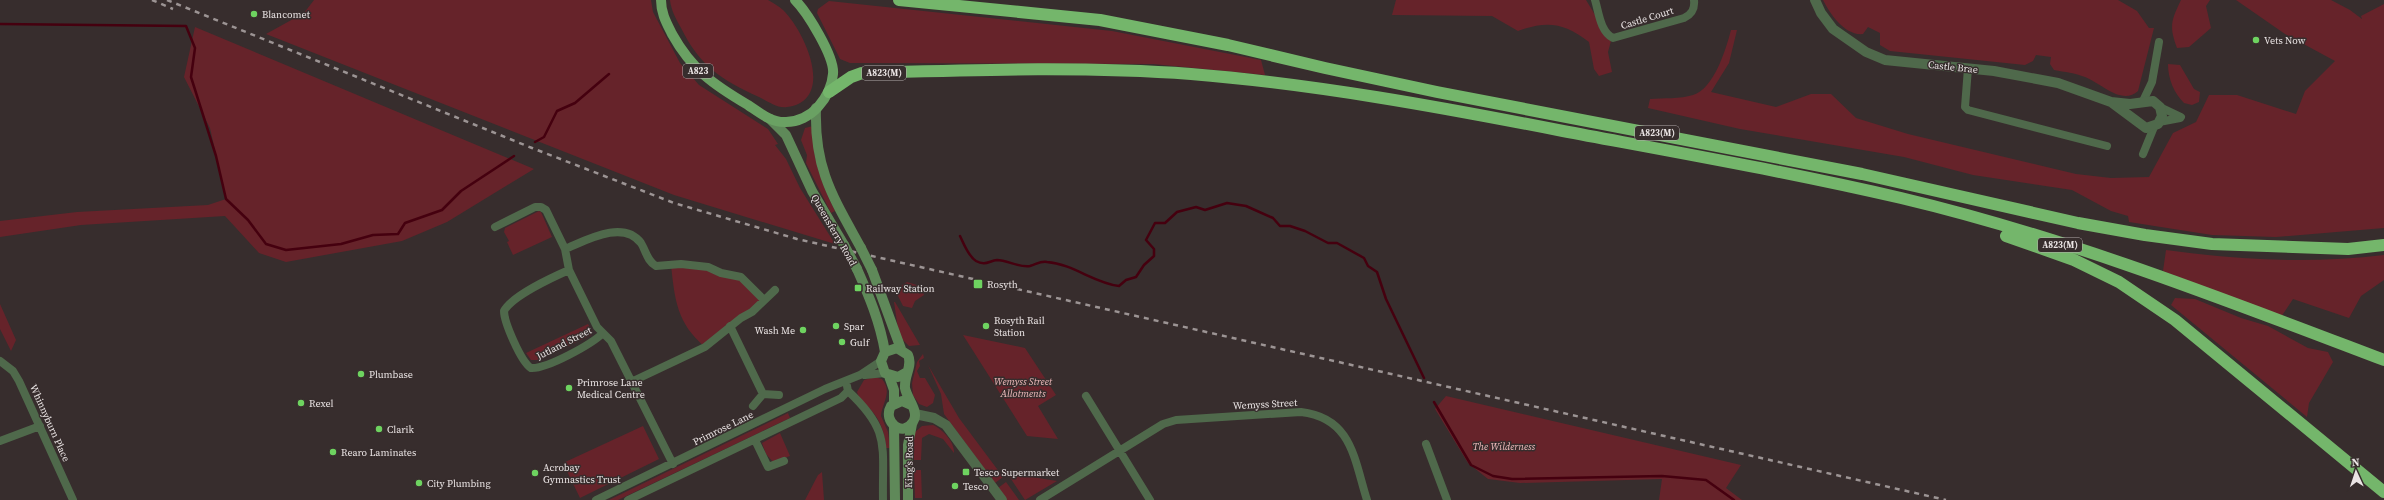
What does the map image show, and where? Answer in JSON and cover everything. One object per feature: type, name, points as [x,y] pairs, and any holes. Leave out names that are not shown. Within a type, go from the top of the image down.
[{"type":"highway","name":"A823(M)","points":[[899,0],[1107,22],[1228,45],[1430,90],[1862,174],[2078,223],[2145,235],[2212,244],[2348,249],[2384,245]]},
{"type":"highway","name":"A823(M)","points":[[829,92],[851,77],[862,73],[1079,70],[1191,74],[1312,88],[1491,117],[1834,184],[1902,199],[2002,227],[2115,262],[2333,340],[2384,360]]},
{"type":"highway","points":[[1834,184],[2029,244],[2074,260],[2119,282],[2175,320],[2384,492]]},
{"type":"main road","name":"A823","points":[[661,0],[664,18],[695,69],[716,86],[766,117],[778,122],[787,122],[803,118],[816,108],[829,92],[833,73],[831,62],[810,21],[795,0]]},
{"type":"main road","name":"Queensferry Road","points":[[816,108],[816,139],[820,163],[828,185],[872,270],[901,348]]},
{"type":"main road","name":"Queensferry Road","points":[[766,117],[781,128],[786,135],[812,191],[857,269],[873,307],[883,356]]},
{"type":"main road","points":[[892,348],[901,348],[910,359],[906,388],[913,414],[901,429],[894,426],[889,421],[888,413],[894,404],[894,390],[887,374],[883,356],[892,348]]},
{"type":"main road","points":[[887,374],[898,377],[907,372]]},
{"type":"main road","points":[[894,404],[902,401],[913,414]]},
{"type":"main road","name":"King's Road","points":[[908,500],[908,445],[913,414]]},
{"type":"main road","name":"King's Road","points":[[894,426],[895,500]]},
{"type":"street","name":"Castle Court","points":[[1595,0],[1603,27],[1609,36],[1614,38],[1684,18],[1691,14],[1694,8],[1694,0]]},
{"type":"street","name":"Castle Brae","points":[[1814,0],[1821,13],[1833,29],[1866,52],[1885,60],[2024,75],[2058,83],[2111,102],[2138,123]]},
{"type":"street","points":[[2152,82],[2162,116],[2145,152],[2146,140],[2134,111],[2141,102],[2152,82],[2159,42]]},
{"type":"street","points":[[1968,68],[1964,100],[1964,107],[1968,110],[2107,146]]},
{"type":"street","name":"Castle Brae","points":[[2111,102],[2153,101],[2159,105]]},
{"type":"street","points":[[2138,123],[2157,124],[2181,118],[2159,105]]},
{"type":"street","name":"Jutland Street","points":[[495,227],[535,207],[541,206],[546,210],[565,250],[569,270],[597,328],[611,341],[673,464]]},
{"type":"street","points":[[565,250],[606,233],[624,233],[638,240],[649,260],[656,266],[681,264],[712,268],[721,273],[741,277],[763,299]]},
{"type":"street","name":"Jutland Street","points":[[569,270],[511,302],[504,310],[505,322],[525,363],[531,368],[542,366],[595,341],[603,333]]},
{"type":"street","points":[[631,382],[705,347],[730,326],[752,312],[763,299],[775,290]]},
{"type":"street","points":[[730,326],[763,394]]},
{"type":"street","name":"Primrose Lane","points":[[860,376],[883,356]]},
{"type":"street","name":"Whinnyburn Place","points":[[0,361],[13,371],[19,381],[73,500]]},
{"type":"street","name":"Primrose Lane","points":[[596,500],[825,389],[860,376],[887,374]]},
{"type":"street","points":[[845,382],[848,391],[866,408],[879,429],[882,439],[883,500]]},
{"type":"street","points":[[628,500],[840,398],[848,391]]},
{"type":"street","points":[[763,394],[779,395]]},
{"type":"street","points":[[753,406],[763,394]]},
{"type":"street","points":[[1086,396],[1118,451],[1150,500]]},
{"type":"street","name":"Wemyss Street","points":[[1040,500],[1163,424],[1176,420],[1301,412],[1316,414],[1329,420],[1342,431],[1348,444],[1367,500]]},
{"type":"street","points":[[913,414],[934,418],[946,424],[1002,500]]},
{"type":"street","points":[[0,441],[40,426]]},
{"type":"street","points":[[755,440],[768,467],[784,461]]},
{"type":"street","points":[[1426,444],[1447,500]]},
{"type":"green space","points":[[314,0],[651,0],[653,12],[680,63],[699,85],[768,129],[778,144],[775,145],[786,159],[800,188],[835,244],[674,195],[266,34],[304,13]]},
{"type":"green space","points":[[670,0],[768,0],[778,6],[783,10],[800,33],[807,48],[812,63],[813,79],[810,92],[802,102],[787,107],[780,107],[722,77],[704,62],[688,41],[671,7]]},
{"type":"green space","points":[[1396,0],[1586,0],[1611,41],[1608,52],[1612,72],[1599,76],[1594,69],[1589,42],[1564,27],[1555,25],[1538,25],[1518,31],[1492,16],[1392,15]]},
{"type":"green space","points":[[1823,0],[2118,0],[2137,11],[2149,28],[2154,28],[2138,91],[2132,95],[2125,96],[2118,95],[2085,77],[2054,70],[2050,64],[2051,57],[2036,55],[2033,61],[2025,65],[1890,51],[1880,45],[1880,33],[1868,27],[1863,34],[1856,34],[1844,28],[1830,12]]},
{"type":"green space","points":[[2181,0],[2210,0],[2206,6],[2211,28],[2189,47],[2177,48],[2172,24]]},
{"type":"green space","points":[[2236,0],[2331,0],[2350,10],[2362,19],[2361,16],[2384,4],[2384,228],[2276,237],[2212,235],[2129,222],[2128,216],[2111,211],[2072,190],[1973,175],[1904,157],[1740,129],[1648,108],[1650,99],[1693,95],[1707,85],[1718,67],[1731,30],[1737,30],[1729,63],[1711,92],[1776,107],[1811,94],[1831,94],[1856,118],[1908,134],[2076,174],[2111,178],[2149,177],[2173,133],[2196,122],[2209,95],[2237,95],[2296,114],[2305,91],[2335,61],[2285,34]]},
{"type":"green space","points":[[829,1],[1112,31],[1261,60],[1265,75],[1153,64],[850,63],[840,59],[817,13],[818,9]]},
{"type":"green space","points":[[195,27],[534,169],[447,222],[402,241],[286,262],[259,253],[225,216],[81,225],[0,237],[0,221],[77,212],[208,205],[226,199],[210,128],[184,77]]},
{"type":"green space","points":[[2168,64],[2180,65],[2194,89],[2200,92],[2199,102],[2192,105],[2184,103],[2180,99],[2170,80]]},
{"type":"green space","points":[[813,126],[814,148],[818,170],[835,211],[831,213],[806,163],[807,155],[801,140],[805,128]]},
{"type":"green space","points":[[539,211],[541,212],[552,237],[513,255],[507,242],[509,241],[504,232],[505,228]]},
{"type":"green space","points":[[2166,250],[2275,260],[2357,258],[2384,255],[2384,280],[2361,296],[2349,318],[2293,299],[2281,317],[2163,271]]},
{"type":"green space","points":[[676,264],[741,277],[763,299],[705,347],[688,329],[679,310],[674,290],[671,265]]},
{"type":"green space","points":[[907,282],[920,286],[924,295],[915,301],[912,308],[903,306],[895,290]]},
{"type":"green space","points":[[2175,298],[2195,299],[2241,318],[2268,326],[2308,348],[2328,352],[2333,362],[2309,403],[2307,417],[2171,305]]},
{"type":"green space","points":[[894,302],[920,345],[909,346],[902,339],[898,329]]},
{"type":"green space","points":[[0,304],[16,340],[11,351],[0,329]]},
{"type":"green space","points":[[588,324],[592,331],[591,335],[540,360],[531,360],[526,353]]},
{"type":"green space","name":"Wemyss Street Allotments","points":[[963,335],[1025,348],[1056,395],[1038,406],[1058,439],[1027,436]]},
{"type":"green space","points":[[923,354],[924,358],[919,361],[920,366],[917,371],[920,378],[925,378],[935,395],[933,403],[927,407],[919,404],[913,395],[912,383],[917,362]]},
{"type":"green space","points":[[928,365],[959,418],[1003,477],[995,483],[944,414],[941,394]]},
{"type":"green space","points":[[874,377],[882,379],[887,388],[881,416],[888,432],[890,448],[886,448],[885,438],[880,423],[871,410],[861,400],[857,392],[864,380]]},
{"type":"green space","name":"The Wilderness","points":[[1446,396],[1741,465],[1726,488],[1742,500],[1659,500],[1662,479],[1520,483],[1488,479],[1468,463],[1435,409]]},
{"type":"green space","points":[[788,413],[790,418],[618,500],[609,500]]},
{"type":"green space","points":[[933,425],[950,440],[954,453],[943,439],[929,434],[922,438],[921,460],[914,460],[914,433],[922,426]]},
{"type":"green space","points":[[643,426],[659,459],[580,498],[563,463]]},
{"type":"green space","points":[[780,433],[790,456],[773,462],[766,454],[762,443]]},
{"type":"green space","points":[[914,470],[921,470],[922,498],[915,498]]},
{"type":"green space","points":[[822,472],[824,500],[805,500],[818,475]]},
{"type":"green space","points":[[1007,473],[1057,481],[1025,500]]},
{"type":"green space","points":[[1006,482],[1019,500],[1007,500],[998,488]]},
{"type":"waterway","points":[[0,24],[186,26],[195,48],[191,77],[216,156],[226,199],[248,220],[266,244],[286,250],[341,244],[373,235],[398,234],[405,223],[442,210],[461,191],[514,156]]},
{"type":"waterway","points":[[535,142],[544,137],[557,111],[575,103],[609,74]]},
{"type":"waterway","points":[[960,236],[966,250],[973,259],[979,262],[984,263],[997,260],[1026,266],[1042,262],[1057,263],[1101,281],[1119,286],[1126,280],[1136,277],[1144,265],[1154,256],[1154,249],[1146,240],[1155,223],[1165,223],[1177,212],[1196,207],[1205,210],[1227,203],[1246,206],[1273,218],[1280,226],[1290,226],[1305,231],[1328,243],[1337,243],[1364,258],[1368,266],[1377,272],[1386,299],[1424,378]]},
{"type":"waterway","points":[[1434,402],[1471,465],[1493,476],[1512,479],[1662,476],[1706,480],[1734,500]]},
{"type":"railway","points":[[152,0],[173,9]]},
{"type":"railway","points":[[167,0],[532,148],[674,203],[797,239],[1946,500]]},
{"type":"place","name":"Blancomet","points":[[254,14]]},
{"type":"place","name":"Vets Now","points":[[2256,40]]},
{"type":"place","name":"Rosyth","points":[[978,284]]},
{"type":"place","name":"Railway Station","points":[[858,288]]},
{"type":"place","name":"Spar","points":[[836,326]]},
{"type":"place","name":"Rosyth Rail Station","points":[[986,326]]},
{"type":"place","name":"Wash Me","points":[[803,330]]},
{"type":"place","name":"Gulf","points":[[842,342]]},
{"type":"place","name":"Plumbase","points":[[361,374]]},
{"type":"place","name":"Primrose Lane Medical Centre","points":[[569,388]]},
{"type":"place","name":"Rexel","points":[[301,403]]},
{"type":"place","name":"Clarik","points":[[379,429]]},
{"type":"place","name":"Rearo Laminates","points":[[333,452]]},
{"type":"place","name":"Tesco Supermarket","points":[[966,472]]},
{"type":"place","name":"Acrobay Gymnastics Trust","points":[[535,473]]},
{"type":"place","name":"City Plumbing","points":[[419,483]]},
{"type":"place","name":"Tesco","points":[[955,486]]}]
